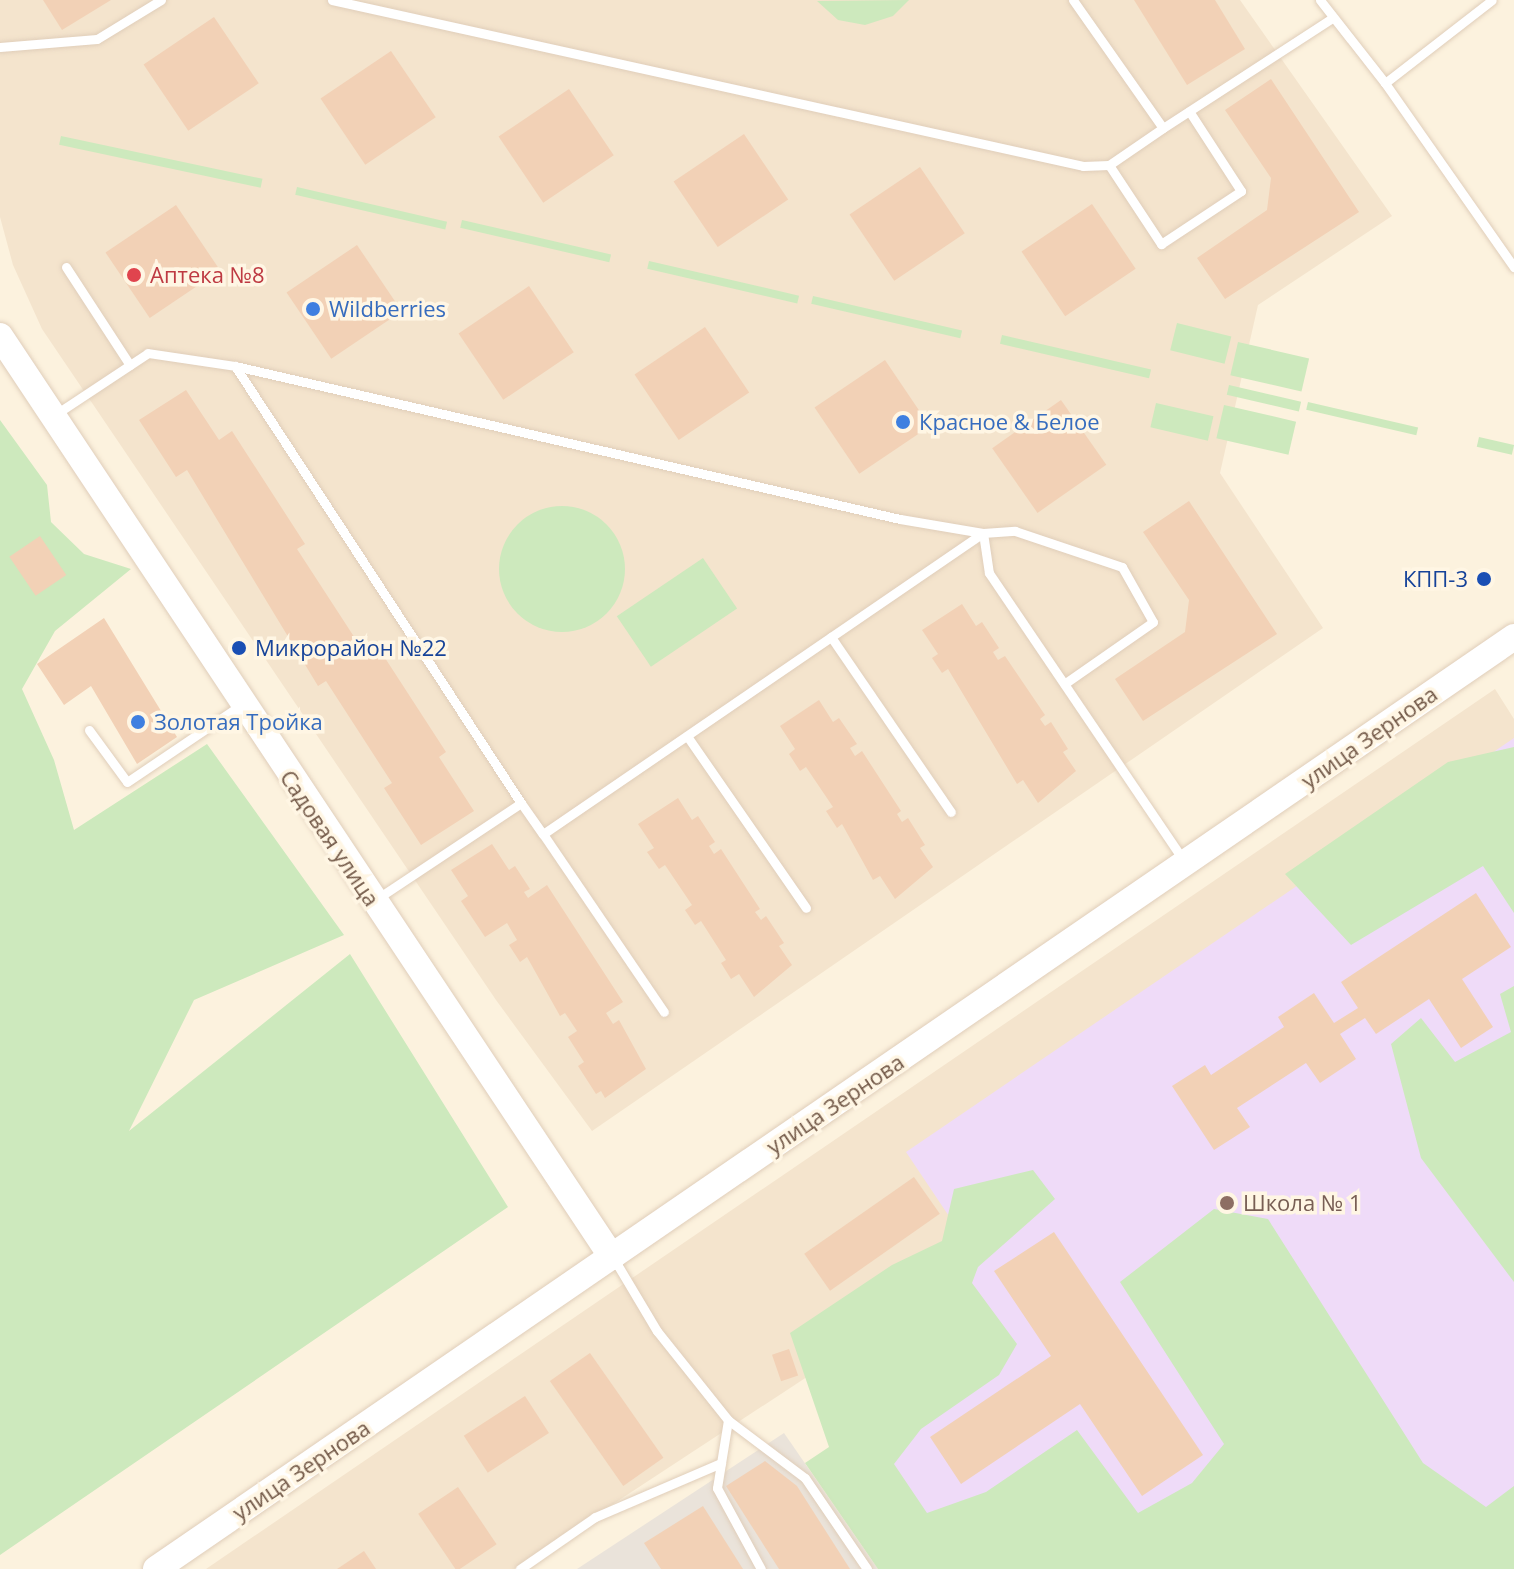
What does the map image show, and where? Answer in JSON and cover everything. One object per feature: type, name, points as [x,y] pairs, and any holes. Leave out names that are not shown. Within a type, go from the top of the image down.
[{"type":"main road","name":"Садовая улица","points":[[0,336],[241,705],[612,1257]]},
{"type":"main road","name":"улица Зернова","points":[[156,1569],[1514,637]]},
{"type":"lane","points":[[0,47],[97,39],[161,0]]},
{"type":"lane","points":[[332,0],[1083,166],[1109,165],[1331,19]]},
{"type":"lane","points":[[1073,0],[1163,128]]},
{"type":"lane","points":[[1320,0],[1331,19],[1385,83],[1514,267]]},
{"type":"lane","points":[[1385,83],[1492,0]]},
{"type":"lane","points":[[1109,165],[1161,244],[1241,191],[1189,111]]},
{"type":"lane","points":[[66,267],[130,365]]},
{"type":"lane","points":[[51,417],[148,353],[235,366],[900,519],[983,533],[1015,531],[1122,567],[1153,622],[1064,684]]},
{"type":"lane","points":[[235,366],[521,803],[664,1012]]},
{"type":"lane","points":[[543,834],[983,533]]},
{"type":"lane","points":[[983,533],[989,573],[1186,863]]},
{"type":"lane","points":[[831,637],[951,812]]},
{"type":"lane","points":[[89,730],[127,782],[241,705]]},
{"type":"lane","points":[[687,736],[806,908]]},
{"type":"lane","points":[[372,902],[521,803]]},
{"type":"lane","points":[[612,1257],[657,1331],[728,1420],[805,1478],[867,1569]]},
{"type":"lane","points":[[728,1420],[717,1488],[761,1569]]},
{"type":"lane","points":[[520,1569],[595,1517],[721,1463]]},
{"type":"shaded area","points":[[0,0],[1240,0],[1392,216],[1258,305],[1220,473],[1323,628],[592,1131],[496,1000],[42,329],[13,265],[0,217]]},
{"type":"shaded area","name":"Школа № 1","points":[[1495,689],[1514,719],[1514,1550],[1486,1569],[819,1369],[514,1569],[206,1569]]},
{"type":"shaded area","name":"Школа № 1","points":[[1514,738],[1514,1550],[1486,1569],[955,1569],[820,1369],[975,1255],[906,1152]]},
{"type":"shaded area","points":[[784,1433],[878,1569],[577,1569]]},
{"type":"green space","points":[[909,0],[893,16],[865,25],[838,20],[817,1]]},
{"type":"green space","points":[[61,136],[262,179],[261,188],[59,145]]},
{"type":"green space","points":[[297,187],[447,222],[445,229],[295,195]]},
{"type":"green space","points":[[462,220],[611,254],[609,262],[460,228]]},
{"type":"green space","points":[[649,261],[799,296],[797,303],[647,269]]},
{"type":"green space","points":[[813,296],[962,330],[960,338],[811,304]]},
{"type":"green space","points":[[1177,323],[1231,337],[1225,364],[1170,350]]},
{"type":"green space","points":[[1002,335],[1151,369],[1149,378],[1000,344]]},
{"type":"green space","points":[[1238,342],[1309,358],[1301,392],[1230,375]]},
{"type":"green space","points":[[1229,385],[1301,402],[1299,411],[1227,395]]},
{"type":"green space","points":[[1308,402],[1418,427],[1416,435],[1306,410]]},
{"type":"green space","points":[[1156,403],[1213,416],[1208,441],[1150,427]]},
{"type":"green space","points":[[1224,405],[1296,422],[1288,455],[1216,438]]},
{"type":"green space","points":[[0,420],[47,485],[51,522],[84,554],[131,569],[55,631],[22,689],[54,760],[74,830],[207,744],[344,935],[194,1000],[129,1131],[350,954],[508,1207],[0,1555]]},
{"type":"green space","points":[[1479,437],[1514,445],[1512,455],[1477,447]]},
{"type":"green space","points":[[562,506],[586,511],[607,524],[620,545],[625,569],[620,593],[607,614],[586,627],[562,632],[538,627],[517,614],[504,593],[499,569],[504,545],[517,524],[538,511]]},
{"type":"green space","points":[[703,558],[737,609],[651,667],[617,616]]},
{"type":"green space","points":[[1514,747],[1514,913],[1483,866],[1351,945],[1285,874],[1448,762]]},
{"type":"green space","points":[[1514,986],[1514,1282],[1421,1158],[1391,1044],[1421,1018],[1455,1062],[1511,1032],[1500,994]]},
{"type":"green space","points":[[1033,1170],[1055,1199],[978,1267],[972,1283],[1017,1344],[999,1375],[921,1429],[894,1464],[927,1513],[986,1492],[1077,1430],[1138,1513],[1192,1483],[1224,1444],[1120,1282],[1214,1209],[1268,1219],[1423,1463],[1486,1507],[1514,1486],[1514,1569],[878,1569],[805,1463],[829,1447],[790,1333],[892,1265],[942,1241],[954,1189]]},
{"type":"building","points":[[43,0],[111,0],[62,30]]},
{"type":"building","points":[[1134,0],[1215,0],[1245,49],[1187,85]]},
{"type":"building","points":[[214,17],[259,83],[188,131],[144,65]]},
{"type":"building","points":[[391,51],[436,117],[365,165],[321,99]]},
{"type":"building","points":[[1271,79],[1359,212],[1225,299],[1197,258],[1267,210],[1271,178],[1225,110]]},
{"type":"building","points":[[569,89],[614,155],[543,203],[499,137]]},
{"type":"building","points":[[744,134],[788,199],[718,247],[674,182]]},
{"type":"building","points":[[920,167],[965,233],[894,281],[850,215]]},
{"type":"building","points":[[1092,204],[1136,269],[1065,316],[1022,252]]},
{"type":"building","points":[[176,205],[220,270],[150,318],[106,253]]},
{"type":"building","points":[[357,245],[402,311],[331,359],[287,293]]},
{"type":"building","points":[[529,286],[574,352],[503,400],[459,334]]},
{"type":"building","points":[[705,327],[749,392],[679,440],[635,375]]},
{"type":"building","points":[[885,360],[930,426],[859,474],[815,408]]},
{"type":"building","points":[[186,390],[219,440],[232,431],[305,544],[297,549],[362,649],[374,641],[446,752],[439,757],[474,811],[421,845],[384,788],[392,783],[326,681],[318,686],[187,470],[176,477],[139,420]]},
{"type":"building","points":[[1061,400],[1106,465],[1038,513],[992,448]]},
{"type":"building","points":[[1189,501],[1277,634],[1143,721],[1115,679],[1185,632],[1189,600],[1143,532]]},
{"type":"building","points":[[40,536],[66,575],[36,596],[9,557]]},
{"type":"building","points":[[962,604],[976,626],[982,622],[999,648],[993,652],[998,660],[1005,656],[1045,715],[1040,719],[1045,726],[1051,722],[1068,749],[1063,752],[1076,771],[1038,803],[1023,780],[1017,784],[948,669],[942,673],[932,658],[938,654],[922,630]]},
{"type":"building","points":[[104,618],[177,737],[137,764],[91,686],[64,705],[37,664]]},
{"type":"building","points":[[819,700],[833,722],[839,718],[857,744],[850,748],[855,756],[862,751],[901,811],[897,814],[902,822],[908,818],[925,845],[920,848],[933,867],[895,899],[880,876],[873,880],[842,824],[837,828],[826,811],[833,807],[806,767],[800,771],[789,754],[795,749],[780,726]]},
{"type":"building","points":[[678,798],[692,820],[698,816],[715,842],[709,846],[714,854],[721,849],[760,909],[755,912],[761,920],[766,916],[784,943],[779,946],[792,965],[754,997],[739,974],[731,979],[721,963],[726,960],[701,921],[695,925],[685,910],[692,905],[665,865],[659,869],[647,852],[654,848],[638,824]]},
{"type":"building","points":[[492,844],[509,870],[515,866],[530,889],[524,892],[528,898],[547,885],[623,1002],[606,1013],[613,1024],[619,1020],[646,1069],[605,1098],[601,1091],[596,1094],[578,1066],[584,1062],[568,1037],[577,1031],[565,1013],[560,1016],[527,957],[520,962],[509,945],[517,940],[507,923],[485,937],[461,901],[468,896],[451,870]]},
{"type":"building","points":[[1476,893],[1511,947],[1462,979],[1493,1027],[1461,1048],[1429,999],[1376,1034],[1365,1018],[1340,1034],[1356,1059],[1320,1083],[1306,1063],[1237,1108],[1250,1127],[1214,1150],[1172,1086],[1205,1065],[1211,1075],[1284,1027],[1278,1017],[1314,993],[1334,1023],[1358,1008],[1341,982]]},
{"type":"building","points":[[914,1177],[940,1214],[830,1291],[804,1254]]},
{"type":"building","points":[[1054,1232],[1203,1455],[1142,1496],[1080,1404],[961,1484],[930,1437],[1051,1356],[994,1271]]},
{"type":"building","points":[[789,1349],[798,1375],[781,1381],[772,1355]]},
{"type":"building","points":[[590,1353],[663,1458],[623,1486],[550,1381]]},
{"type":"building","points":[[525,1396],[549,1433],[488,1473],[464,1436]]},
{"type":"building","points":[[765,1461],[797,1486],[850,1569],[779,1569],[726,1486]]},
{"type":"building","points":[[458,1487],[497,1544],[455,1569],[418,1514]]},
{"type":"building","points":[[703,1506],[743,1569],[661,1569],[644,1543]]},
{"type":"building","points":[[364,1551],[376,1569],[337,1569]]},
{"type":"place","name":"Аптека №8","points":[[134,275]]},
{"type":"place","name":"Wildberries","points":[[313,309]]},
{"type":"place","name":"Красное & Белое","points":[[903,422]]},
{"type":"place","name":"КПП-3","points":[[1484,579]]},
{"type":"place","name":"Микрорайон №22","points":[[239,648]]},
{"type":"place","name":"Золотая Тройка","points":[[138,722]]},
{"type":"place","name":"Школа № 1","points":[[1227,1203]]}]
